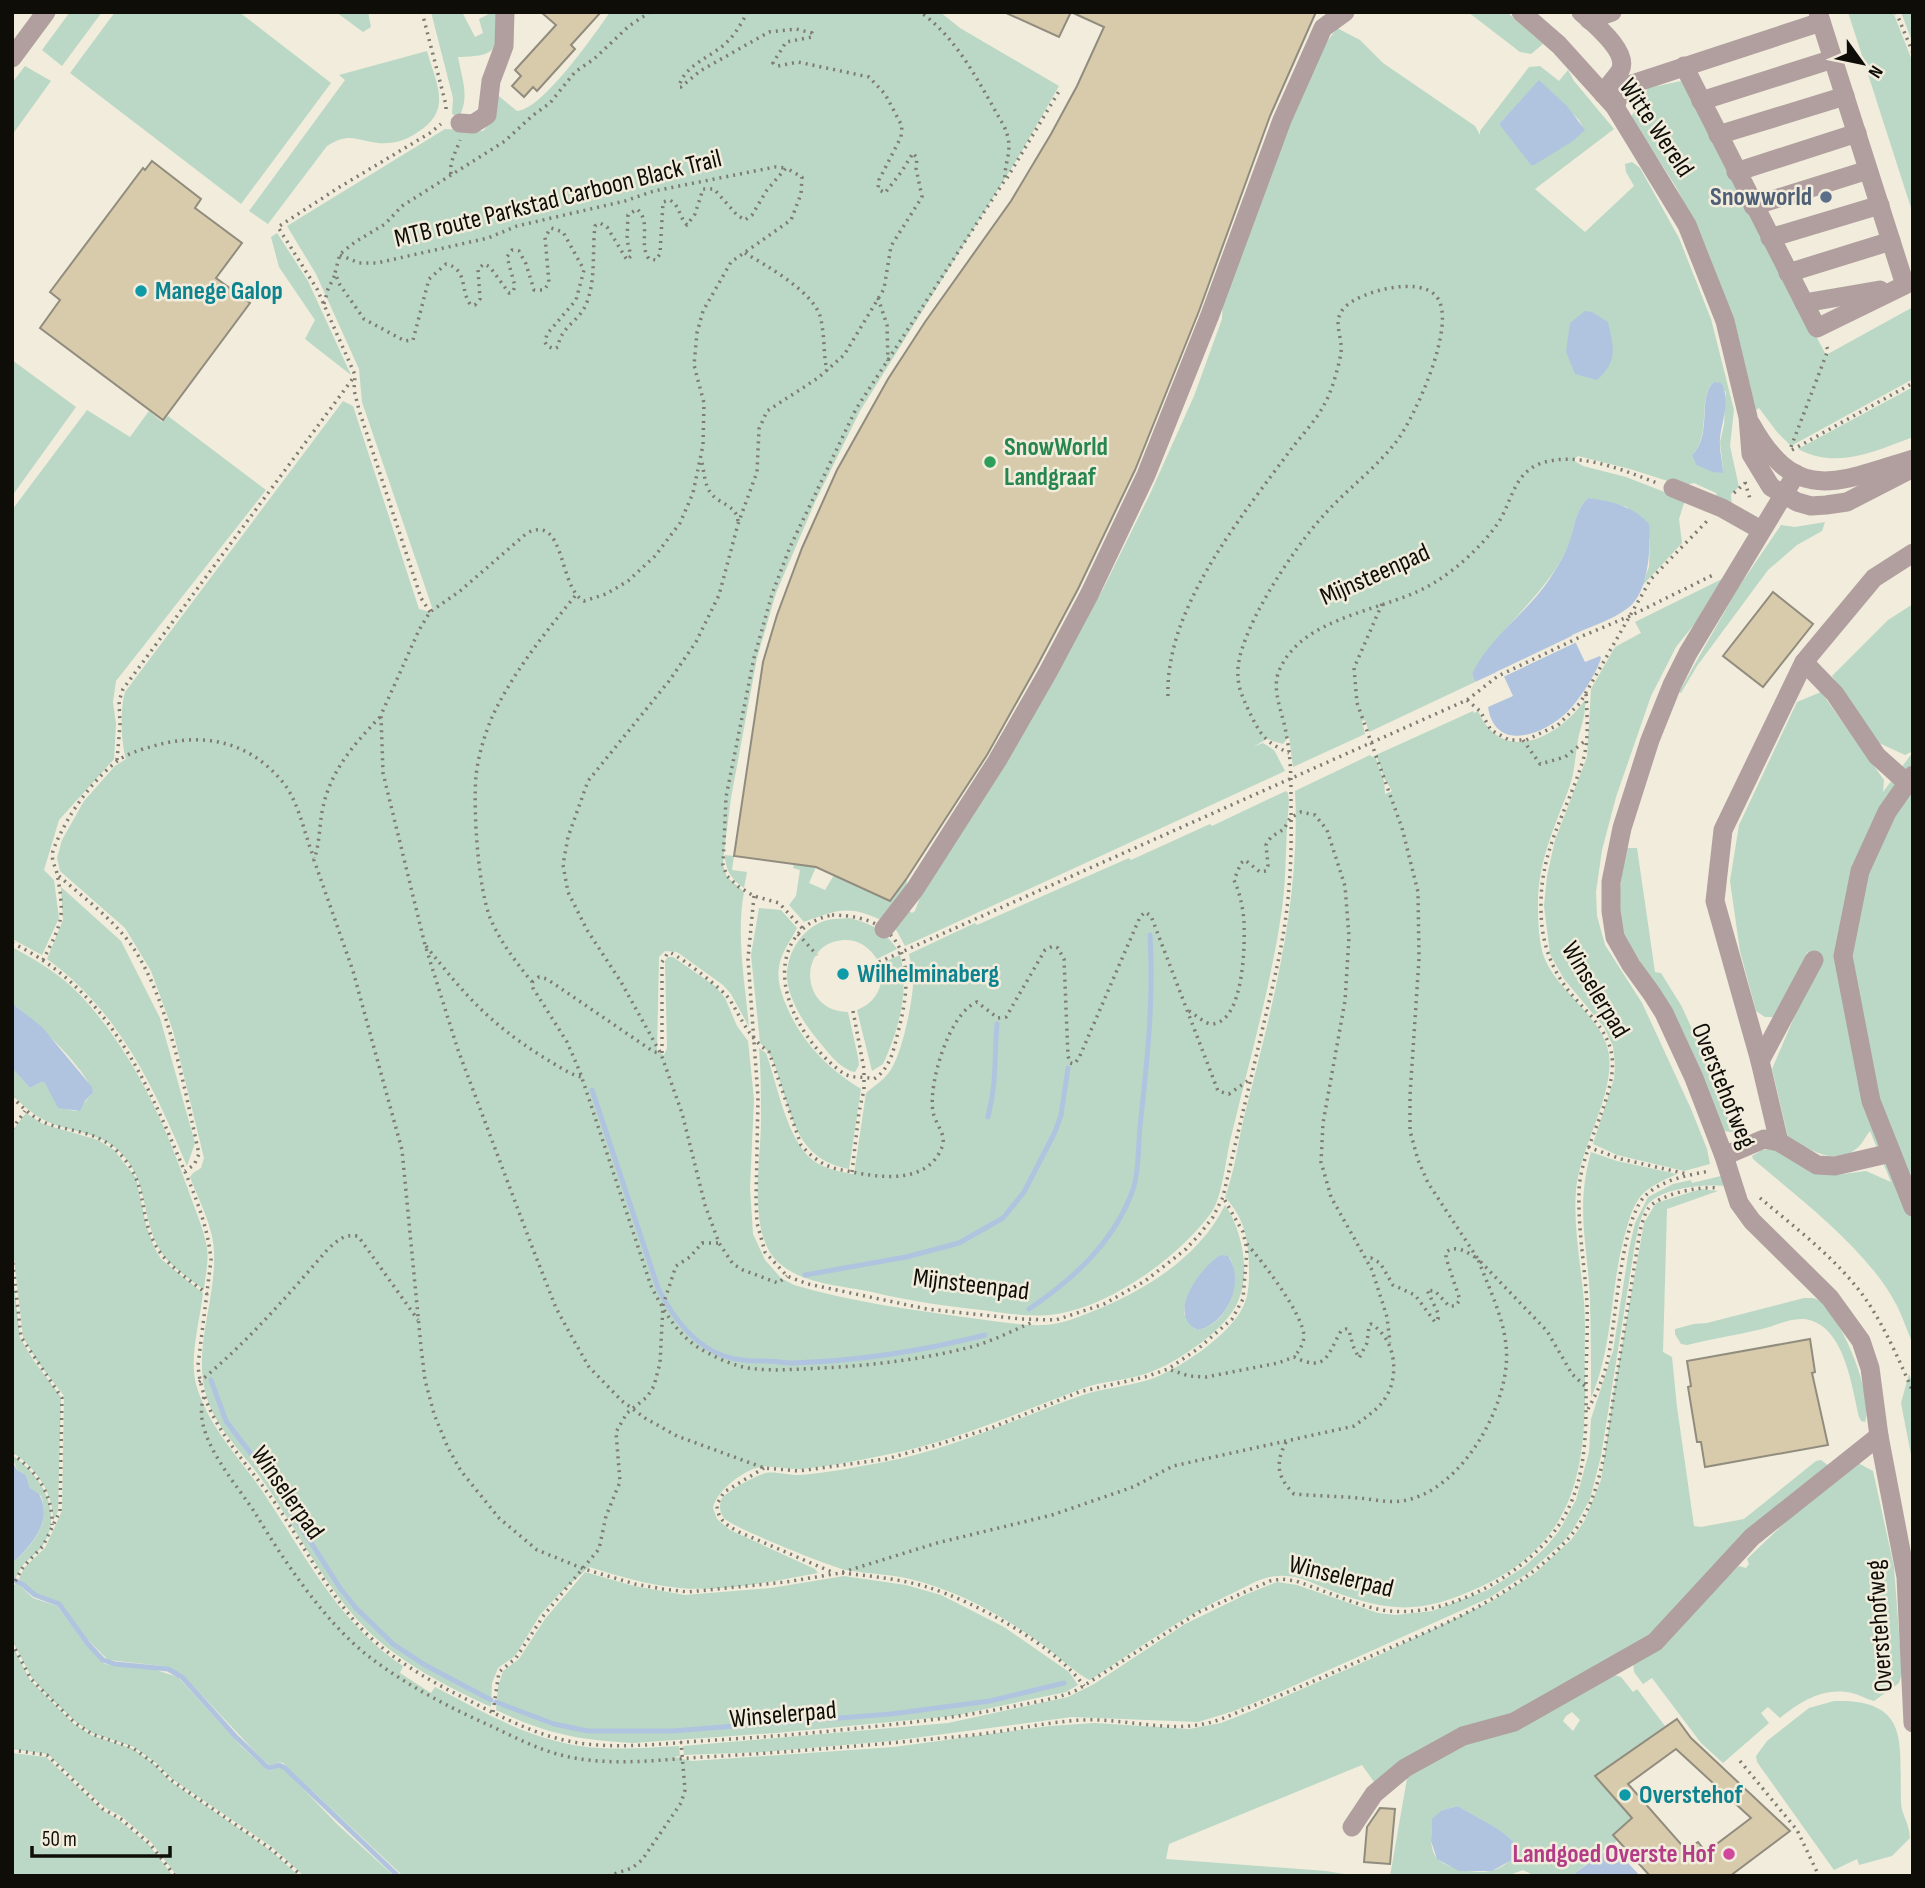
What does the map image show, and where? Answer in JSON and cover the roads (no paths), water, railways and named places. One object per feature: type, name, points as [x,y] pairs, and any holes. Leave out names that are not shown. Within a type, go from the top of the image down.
[{"type":"street","points":[[12,58],[46,12]]},
{"type":"street","points":[[460,123],[473,124],[487,115],[491,81],[504,46],[505,12]]},
{"type":"street","points":[[884,929],[915,889],[997,761],[1089,595],[1146,475],[1210,315],[1282,120],[1323,28],[1345,12]]},
{"type":"street","name":"Witte Wereld","points":[[1521,12],[1559,45],[1609,101],[1687,225],[1725,321],[1748,417],[1751,454],[1771,487],[1783,495]]},
{"type":"street","points":[[1585,16],[1612,12]]},
{"type":"street","points":[[1585,16],[1616,47],[1622,61],[1609,101]]},
{"type":"street","points":[[1609,101],[1629,85],[1819,17],[1905,285],[1816,328],[1684,66]]},
{"type":"street","points":[[1701,101],[1833,59]]},
{"type":"street","points":[[1718,135],[1844,96]]},
{"type":"street","points":[[1736,172],[1857,133]]},
{"type":"street","points":[[1753,206],[1868,170]]},
{"type":"street","points":[[1769,238],[1880,205]]},
{"type":"street","points":[[1788,273],[1891,241]]},
{"type":"street","name":"Witte Wereld","points":[[1748,417],[1764,448],[1775,460],[1796,474],[1827,482],[1848,480],[1913,459]]},
{"type":"street","points":[[1783,495],[1811,506],[1847,502],[1913,468]]},
{"type":"street","name":"Overstehofweg","points":[[1796,474],[1688,653],[1672,685],[1650,740],[1626,816],[1611,882],[1611,911],[1615,937],[1652,993],[1673,1032],[1716,1163],[1739,1203],[1752,1221],[1830,1298],[1861,1341],[1870,1368],[1879,1436],[1906,1577],[1913,1723]]},
{"type":"street","points":[[1672,488],[1722,508],[1761,530]]},
{"type":"street","points":[[1779,1142],[1760,1061],[1715,901],[1724,830],[1804,662],[1874,578],[1913,553]]},
{"type":"street","points":[[1804,662],[1835,694],[1877,756],[1910,779],[1887,812],[1860,872],[1843,956],[1871,1101],[1891,1153],[1907,1183],[1913,1207]]},
{"type":"street","points":[[1760,1061],[1814,960]]},
{"type":"street","points":[[1716,1163],[1764,1139],[1779,1142],[1817,1165],[1835,1166],[1891,1153]]},
{"type":"street","points":[[1352,1828],[1374,1794],[1405,1768],[1463,1736],[1514,1722],[1655,1642],[1752,1537],[1879,1436]]},
{"type":"water","points":[[1539,80],[1567,106],[1585,130],[1573,141],[1531,165],[1499,124]]},
{"type":"water","points":[[1585,311],[1592,312],[1608,322],[1612,339],[1611,360],[1597,380],[1575,374],[1566,352],[1570,323]]},
{"type":"water","points":[[1714,382],[1721,383],[1726,398],[1720,437],[1723,473],[1696,465],[1692,455],[1702,437],[1706,396]]},
{"type":"water","points":[[1588,498],[1621,505],[1649,524],[1649,557],[1644,581],[1635,601],[1628,608],[1608,620],[1572,635],[1585,662],[1600,656],[1601,658],[1591,680],[1570,709],[1544,729],[1520,736],[1509,735],[1492,721],[1488,707],[1513,696],[1501,670],[1475,682],[1472,674],[1500,634],[1545,586],[1566,551],[1577,514]]},
{"type":"water","points":[[12,1003],[42,1027],[92,1087],[93,1093],[80,1111],[58,1108],[45,1083],[41,1082],[30,1088],[12,1068]]},
{"type":"water","points":[[1220,1255],[1228,1256],[1233,1266],[1235,1277],[1231,1300],[1217,1319],[1198,1330],[1189,1323],[1185,1314],[1185,1303],[1203,1270]]},
{"type":"water","points":[[12,1461],[17,1470],[26,1475],[30,1488],[39,1494],[44,1514],[33,1541],[12,1563]]},
{"type":"water","points":[[1458,1806],[1514,1842],[1520,1850],[1517,1857],[1492,1871],[1459,1871],[1437,1859],[1431,1841],[1432,1819],[1442,1810]]},
{"type":"water","points":[[1608,1849],[1620,1854],[1640,1876],[1571,1876]]},
{"type":"waterway","points":[[1029,1309],[1089,1260],[1113,1230],[1134,1187],[1149,1031],[1150,935]]},
{"type":"waterway","points":[[988,1117],[994,1081],[997,1024]]},
{"type":"waterway","points":[[805,1275],[906,1257],[959,1243],[1003,1218],[1024,1192],[1055,1132],[1061,1115],[1068,1068]]},
{"type":"waterway","points":[[592,1090],[658,1288],[670,1309],[703,1345],[729,1358],[793,1363],[890,1354],[985,1335]]},
{"type":"waterway","points":[[211,1380],[226,1421],[271,1480],[340,1588],[356,1608],[393,1644],[425,1665],[491,1700]]},
{"type":"waterway","points":[[12,1579],[35,1595],[59,1604],[103,1660],[115,1664],[168,1669],[182,1677],[266,1766],[270,1768],[279,1765],[285,1768],[398,1876]]},
{"type":"waterway","points":[[496,1702],[554,1724],[588,1731],[672,1731],[891,1714],[990,1701],[1064,1683]]},
{"type":"place","name":"Snowworld","points":[[1826,197]]},
{"type":"place","name":"Manege Galop","points":[[141,291]]},
{"type":"place","name":"SnowWorld Landgraaf","points":[[990,462]]},
{"type":"place","name":"Wilhelminaberg","points":[[843,974]]},
{"type":"place","name":"Overstehof","points":[[1625,1795]]},
{"type":"place","name":"Landgoed Overste Hof","points":[[1729,1854]]}]
